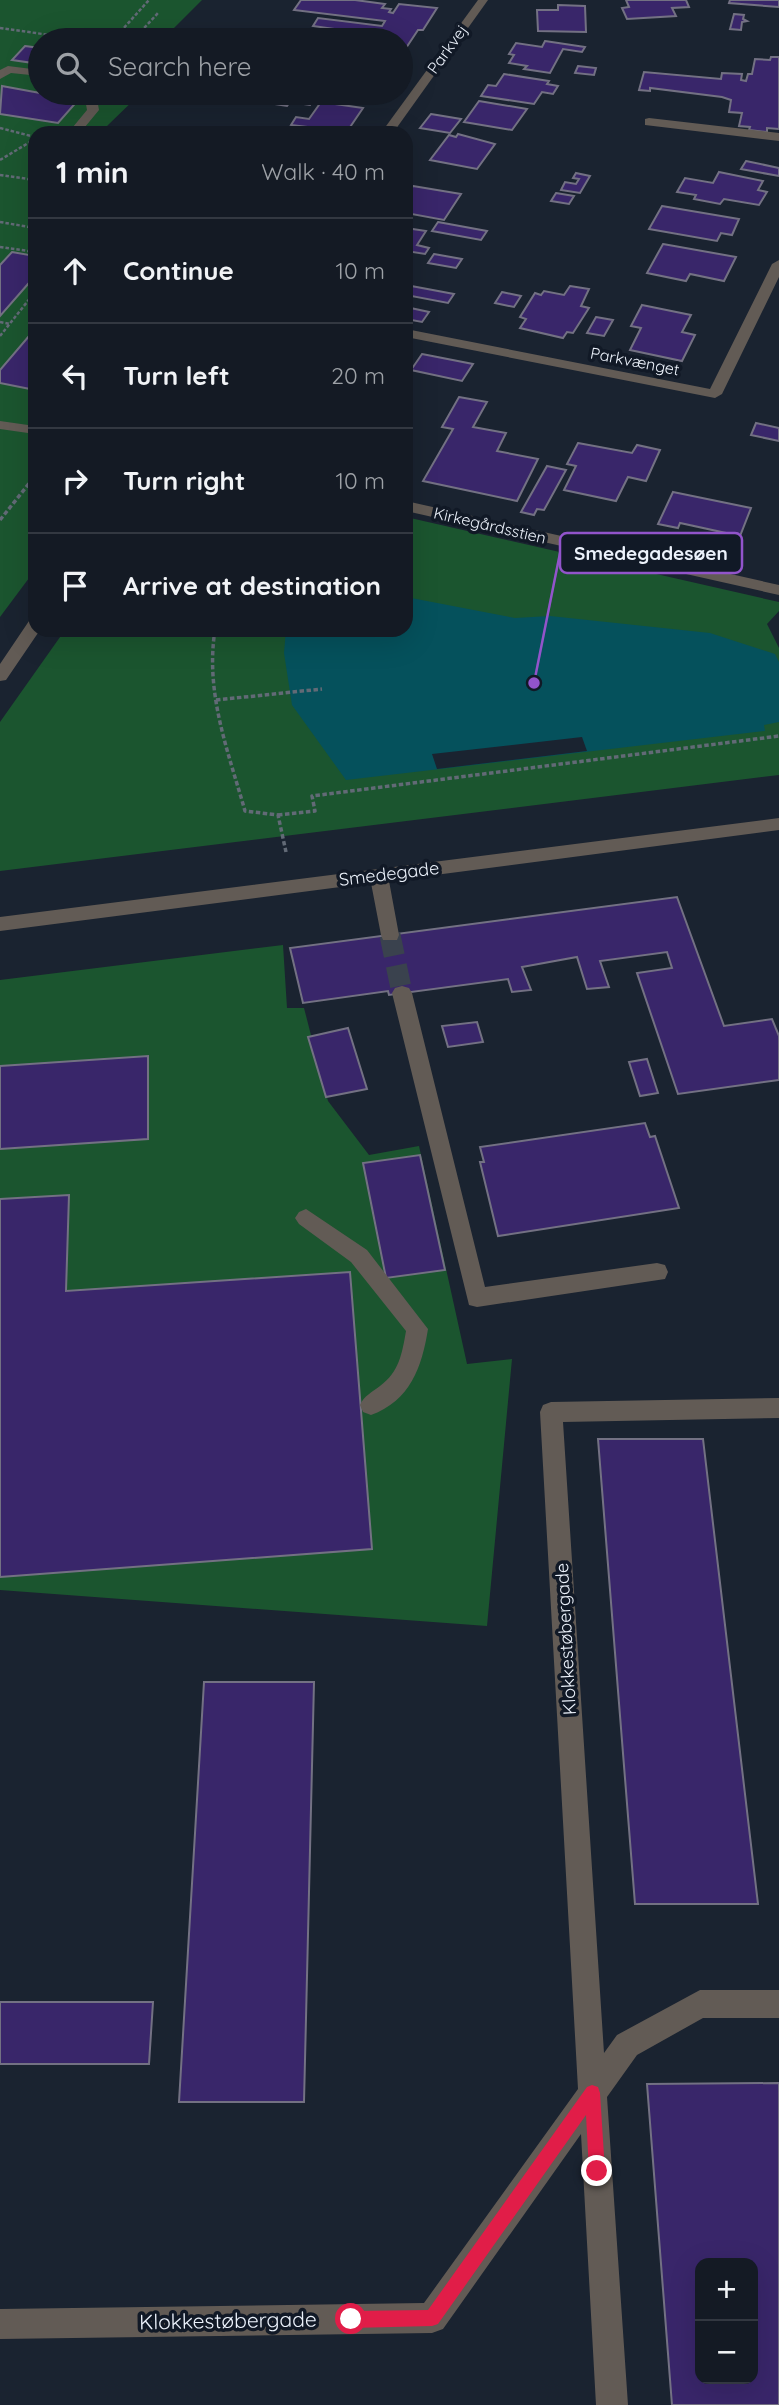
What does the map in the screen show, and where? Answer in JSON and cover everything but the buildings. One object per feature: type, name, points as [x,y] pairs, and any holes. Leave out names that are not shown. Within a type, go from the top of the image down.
[{"type":"street","name":"Parkvej","points":[[413,97],[483,0]]},
{"type":"street","points":[[0,76],[8,69],[28,72]]},
{"type":"street","points":[[80,126],[93,110],[92,105]]},
{"type":"street","name":"Parkvej","points":[[392,126],[407,105]]},
{"type":"street","points":[[649,122],[779,137]]},
{"type":"street","name":"Parkvænget","points":[[413,334],[715,394],[779,264]]},
{"type":"street","points":[[0,425],[28,429]]},
{"type":"street","name":"Kirkegårdsstien","points":[[413,508],[779,590]]},
{"type":"street","points":[[0,676],[28,635]]},
{"type":"street","name":"Smedegade","points":[[0,924],[779,824]]},
{"type":"street","points":[[379,876],[390,935]]},
{"type":"street","points":[[402,993],[477,1298],[657,1272]]},
{"type":"street","points":[[306,1218],[359,1256],[417,1329],[412,1362],[407,1371],[394,1391],[371,1405]]},
{"type":"street","name":"Klokkestøbergade","points":[[612,2405],[551,1412],[779,1408]]},
{"type":"street","name":"Klokkestøbergade","points":[[0,2324],[432,2318],[627,2045],[700,2004],[779,2004]]},
{"type":"path","points":[[124,28],[149,0]]},
{"type":"path","points":[[145,28],[158,13]]},
{"type":"path","points":[[0,28],[28,32]]},
{"type":"path","points":[[0,128],[28,136]]},
{"type":"path","points":[[0,160],[28,142]]},
{"type":"path","points":[[0,174],[28,179]]},
{"type":"path","points":[[0,222],[28,227]]},
{"type":"path","points":[[0,247],[28,251]]},
{"type":"path","points":[[0,336],[28,301]]},
{"type":"path","points":[[0,322],[10,324]]},
{"type":"path","points":[[0,520],[28,485]]},
{"type":"path","points":[[213,637],[210,648],[210,678],[246,811],[278,815],[315,811],[312,796],[779,736]]},
{"type":"path","points":[[216,701],[322,689]]},
{"type":"path","points":[[278,815],[294,887]]},
{"type":"green space","points":[[0,0],[202,0],[174,28],[28,28],[28,105],[129,105],[107,126],[28,126],[28,579],[0,617]]},
{"type":"green space","points":[[413,519],[779,602],[779,611],[767,624],[779,648],[779,775],[0,871],[0,722],[60,637],[413,637]]},
{"type":"green space","points":[[283,945],[287,1008],[304,1008],[328,1101],[369,1155],[419,1146],[467,1364],[512,1359],[487,1626],[0,1590],[0,980]]},
{"type":"water","points":[[413,598],[515,618],[550,616],[710,633],[775,654],[779,662],[779,722],[764,725],[765,731],[346,780],[292,705],[284,653],[285,637],[413,637]]},
{"type":"pier","points":[[582,737],[587,751],[437,769],[432,754]]},
{"type":"tunnel","points":[[390,935],[402,993]]},
{"type":"place","name":"Smedegadesøen","points":[[534,683]]},
{"type":"route","points":[[351,2319],[432,2318],[592,2093],[597,2171]]}]
